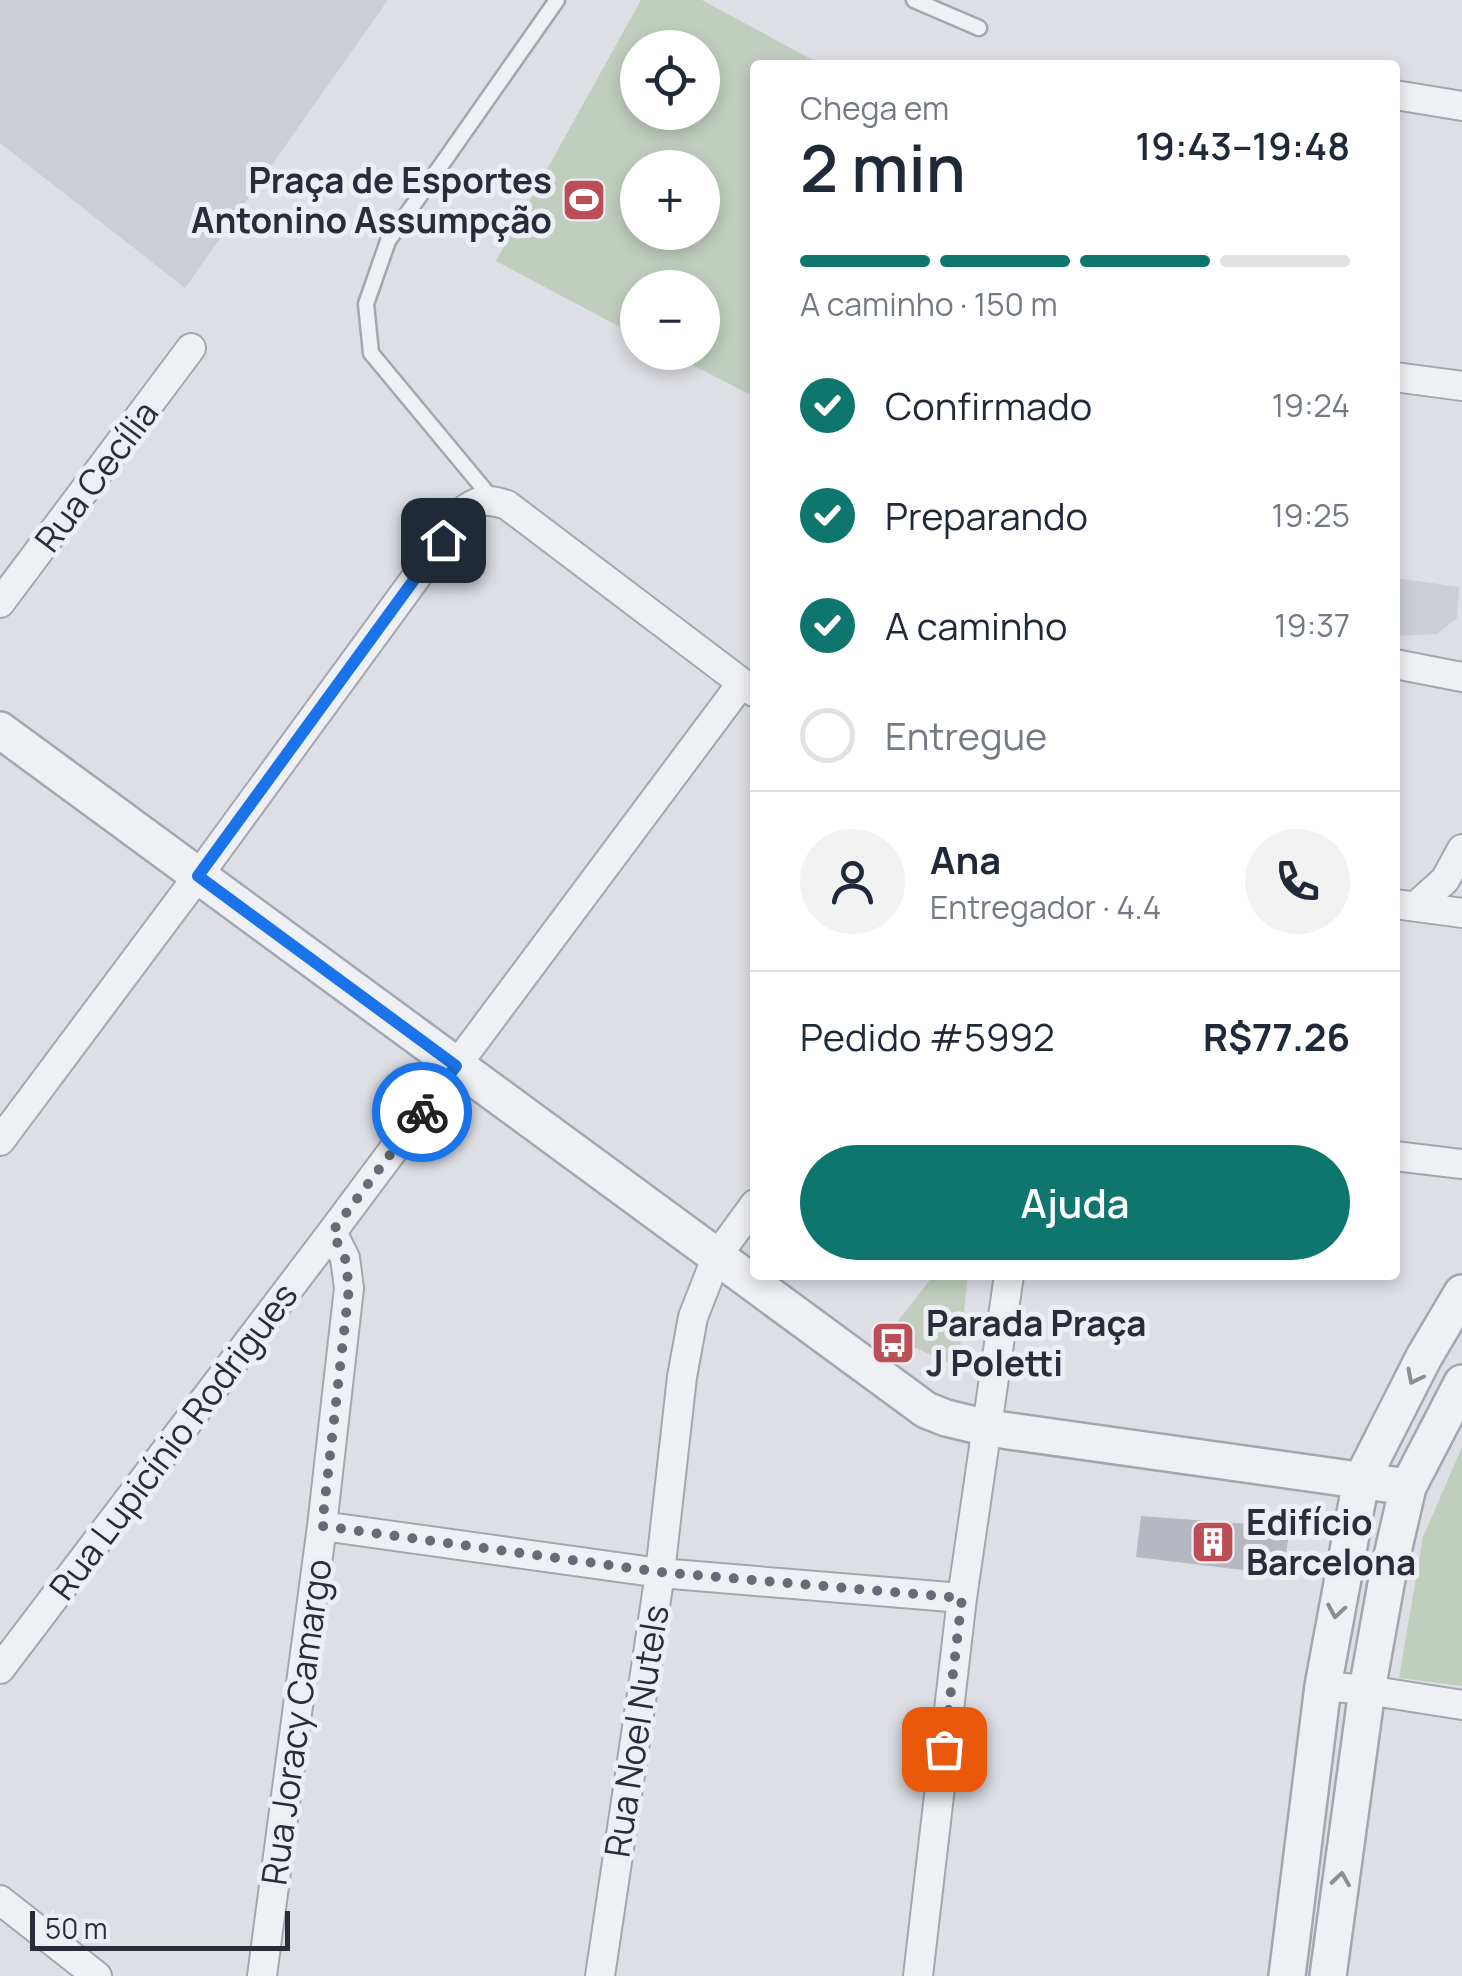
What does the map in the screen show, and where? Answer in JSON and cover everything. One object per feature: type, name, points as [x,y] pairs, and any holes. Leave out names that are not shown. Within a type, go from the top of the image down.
[{"type":"street","points":[[1400,95],[1462,106]]},
{"type":"street","name":"Rua Cecília","points":[[0,603],[191,348]]},
{"type":"street","points":[[1400,378],[1462,386]]},
{"type":"street","points":[[0,1140],[466,510],[478,501],[493,500],[506,505],[748,688]]},
{"type":"street","points":[[1400,665],[1462,677]]},
{"type":"street","name":"Rua Lupicínio Rodrigues","points":[[0,1668],[748,688]]},
{"type":"street","points":[[0,730],[926,1410],[988,1428],[1408,1487]]},
{"type":"street","points":[[1406,905],[1446,880],[1462,849]]},
{"type":"street","points":[[1406,905],[1462,913]]},
{"type":"street","points":[[1400,1157],[1462,1164]]},
{"type":"street","name":"Rua Noel Nutels","points":[[600,1976],[693,1318],[716,1256],[750,1211]]},
{"type":"street","name":"Rua Joracy Camargo","points":[[262,1976],[322,1526],[349,1288],[345,1258],[332,1232]]},
{"type":"street","points":[[918,1976],[962,1598],[1008,1280]]},
{"type":"street","points":[[1287,1976],[1322,1686],[1361,1480],[1462,1292]]},
{"type":"street","points":[[1328,1976],[1367,1690],[1388,1573],[1408,1487],[1462,1384]]},
{"type":"street","points":[[322,1526],[660,1572],[962,1598]]},
{"type":"street","points":[[1322,1686],[1462,1705]]},
{"type":"street","points":[[0,1900],[97,1976]]},
{"type":"lane","points":[[493,500],[371,352],[366,304],[388,241],[558,0]]},
{"type":"lane","points":[[914,0],[980,28]]},
{"type":"shaded area","points":[[0,0],[388,0],[185,288],[0,143]]},
{"type":"shaded area","points":[[1400,579],[1459,587],[1457,618],[1437,634],[1400,636]]},
{"type":"green space","name":"Praça de Esportes Antonino Assumpção","points":[[641,0],[702,0],[813,60],[750,60],[750,394],[702,370],[720,370],[720,270],[620,270],[620,327],[496,261],[620,38],[620,130],[720,130],[720,30],[624,30]]},
{"type":"green space","points":[[930,1280],[967,1280],[958,1367],[887,1335]]},
{"type":"green space","points":[[1462,1447],[1462,1686],[1399,1678],[1423,1537]]},
{"type":"building","name":"Edifício Barcelona","points":[[1141,1516],[1290,1527],[1283,1575],[1136,1557]]},
{"type":"way so far","points":[[422,1112],[332,1232],[345,1258],[349,1288],[322,1526],[660,1572],[962,1598],[944,1749]]},
{"type":"place","name":"Praça de Esportes Antonino Assumpção","points":[[584,200]]},
{"type":"place","name":"Parada Praça J Poletti","points":[[893,1343]]},
{"type":"place","name":"Edifício Barcelona","points":[[1213,1542]]},
{"type":"route","points":[[422,1112],[456,1066],[198,876],[443,540]]}]
